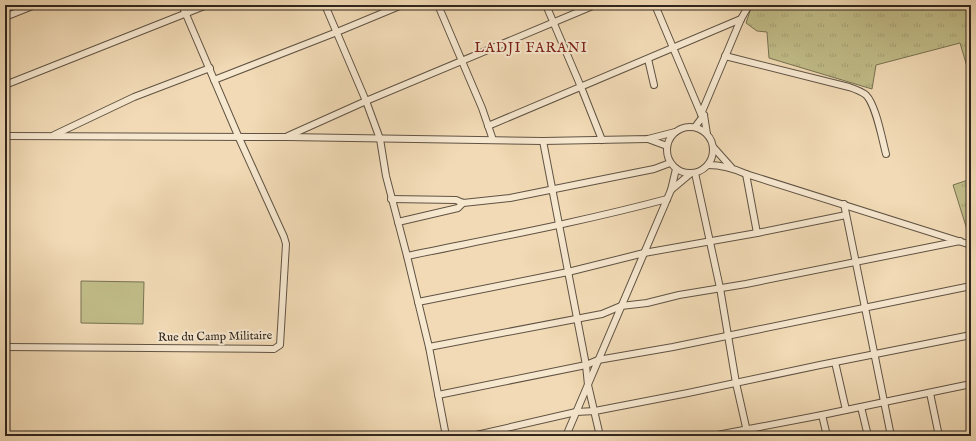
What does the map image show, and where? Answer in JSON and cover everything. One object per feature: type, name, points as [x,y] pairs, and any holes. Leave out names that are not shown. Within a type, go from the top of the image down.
[{"type":"street","points":[[5,17],[35,5]]},
{"type":"street","points":[[182,5],[239,138]]},
{"type":"street","points":[[5,85],[208,5]]},
{"type":"street","points":[[325,5],[366,101],[380,139],[383,164],[391,199],[407,256],[429,347],[446,436]]},
{"type":"street","points":[[214,80],[402,5]]},
{"type":"street","points":[[438,5],[493,140]]},
{"type":"street","points":[[546,5],[602,140]]},
{"type":"street","points":[[287,137],[460,60],[594,5]]},
{"type":"street","points":[[654,5],[702,114],[707,134]]},
{"type":"street","points":[[695,127],[702,114],[741,19],[749,5]]},
{"type":"street","points":[[488,126],[741,19]]},
{"type":"street","points":[[725,56],[849,87],[866,95],[874,109],[886,154]]},
{"type":"street","points":[[648,58],[654,85]]},
{"type":"street","points":[[52,136],[134,97],[210,68]]},
{"type":"street","points":[[693,173],[676,169],[670,163],[667,155],[667,146],[670,138],[681,128],[688,126],[699,128],[707,134],[712,141],[714,148],[731,167]]},
{"type":"street","points":[[5,136],[287,137],[543,141],[648,139],[675,132]]},
{"type":"street","name":"Rue du Camp Militaire","points":[[5,347],[274,349],[280,345],[286,244],[239,138]]},
{"type":"street","points":[[648,139],[667,146]]},
{"type":"street","points":[[543,141],[586,365],[588,385],[600,436]]},
{"type":"street","points":[[708,166],[714,148]]},
{"type":"street","points":[[391,199],[456,200],[463,203],[510,198],[552,191],[670,163]]},
{"type":"street","points":[[670,190],[693,173],[708,166],[720,165],[731,167],[746,174],[971,245]]},
{"type":"street","points":[[566,436],[667,199],[676,169]]},
{"type":"street","points":[[693,173],[720,288],[736,383],[747,433]]},
{"type":"street","points":[[746,174],[757,233]]},
{"type":"street","points":[[407,256],[559,226],[667,199]]},
{"type":"street","points":[[398,222],[458,208],[463,203]]},
{"type":"street","points":[[844,204],[892,436]]},
{"type":"street","points":[[418,302],[568,272],[644,253],[757,233],[846,215]]},
{"type":"street","points":[[429,347],[602,314],[621,306],[647,303],[679,295],[856,263],[960,241]]},
{"type":"street","points":[[438,394],[586,365],[598,360],[971,286]]},
{"type":"street","points":[[472,436],[576,412],[595,411],[971,335]]},
{"type":"street","points":[[835,362],[846,410]]},
{"type":"street","points":[[712,436],[747,433],[822,415],[971,384]]},
{"type":"street","points":[[930,393],[939,436]]},
{"type":"street","points":[[862,407],[868,436]]},
{"type":"street","points":[[822,415],[827,436]]},
{"type":"green space","points":[[756,5],[971,5],[971,80],[960,43],[876,65],[872,89],[769,58],[767,32],[757,31],[746,23],[751,8]]},
{"type":"green space","points":[[971,179],[971,235],[969,236],[953,185]]},
{"type":"green space","points":[[81,281],[144,282],[143,324],[81,323]]},
{"type":"district","name":"LADJI FARANI","points":[[531,47]]}]
